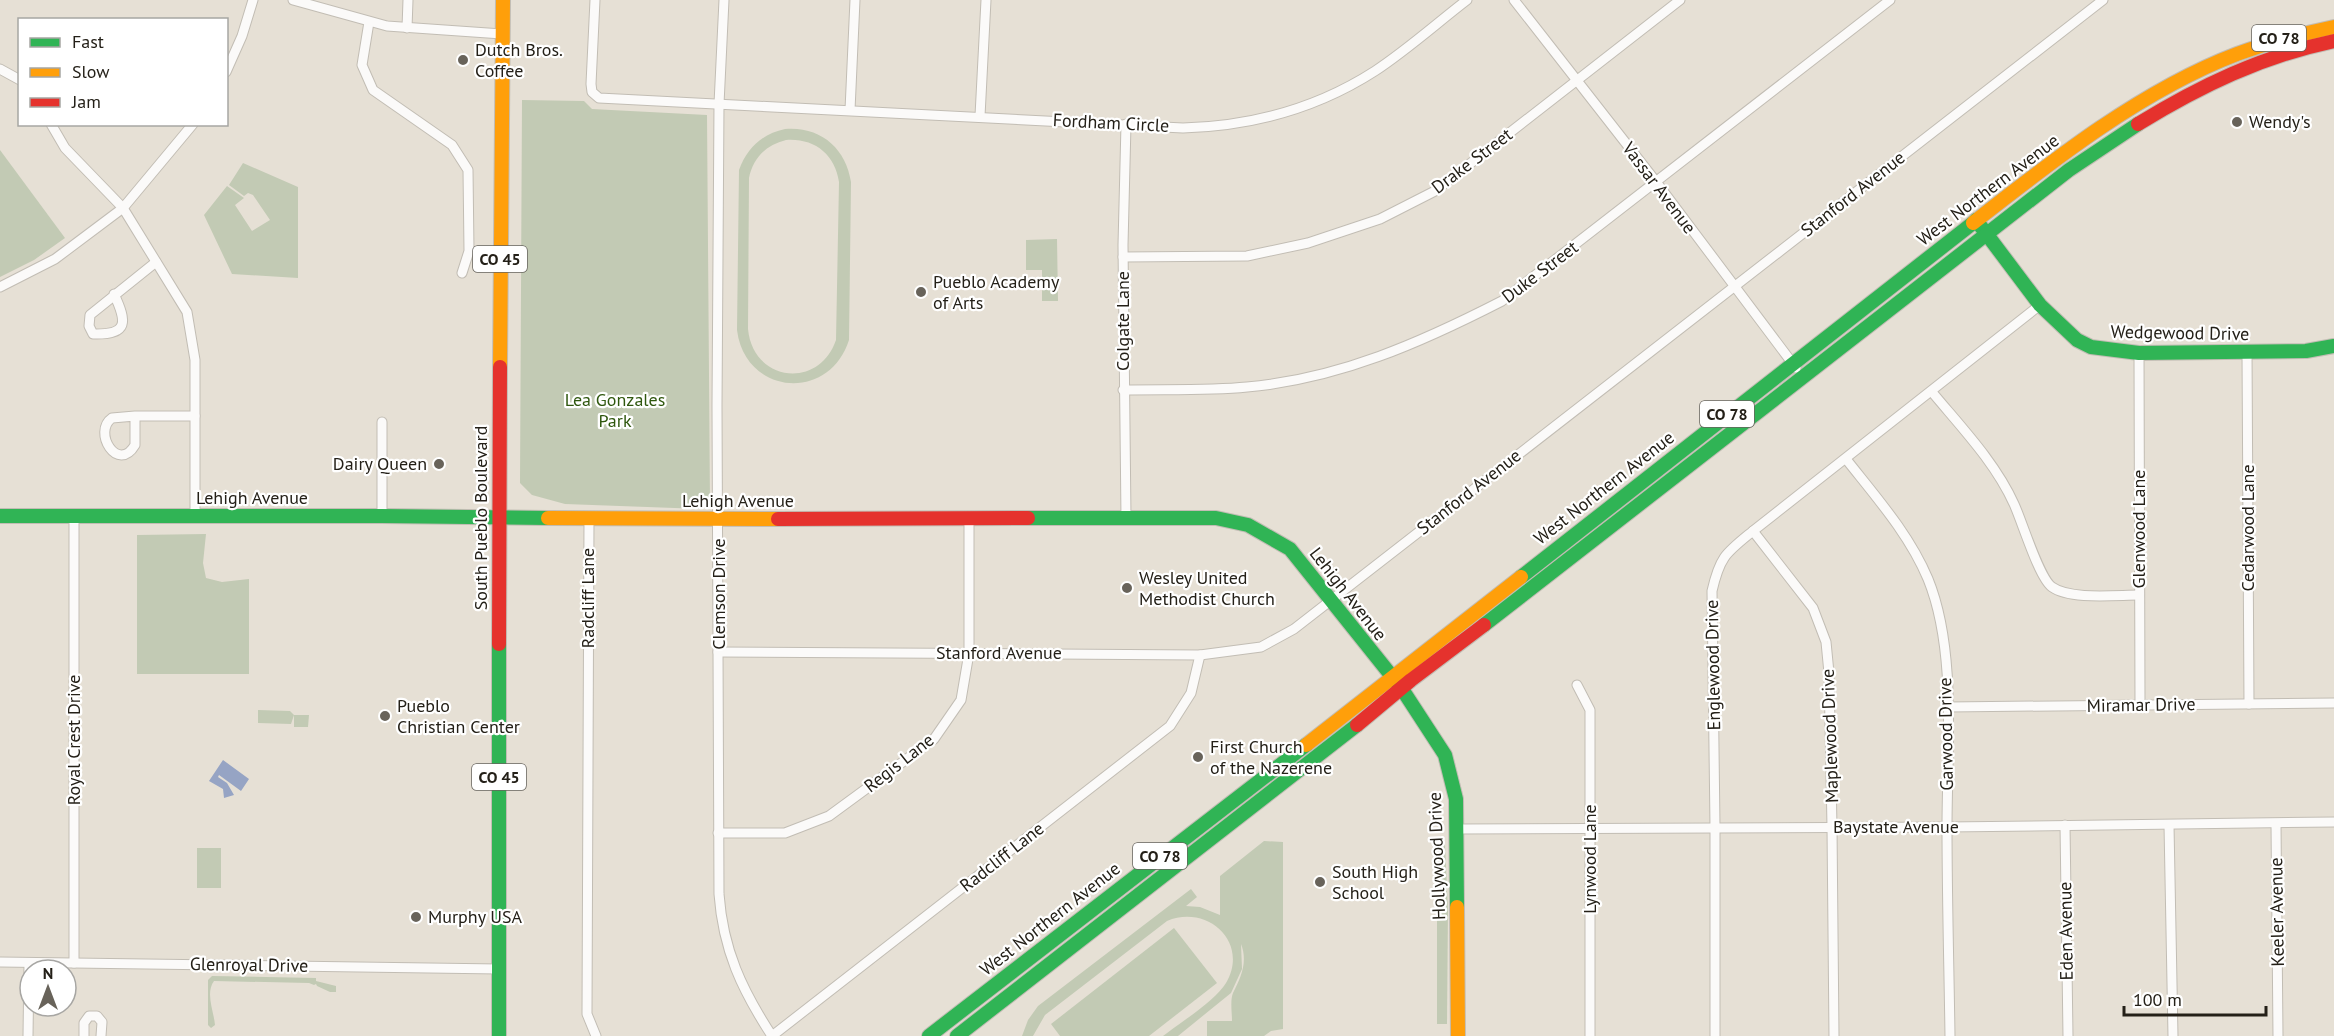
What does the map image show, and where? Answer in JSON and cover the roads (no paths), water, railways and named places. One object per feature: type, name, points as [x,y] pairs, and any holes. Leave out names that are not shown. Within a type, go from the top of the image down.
[{"type":"main road","name":"South Pueblo Boulevard","points":[[499,1036],[499,517],[504,0]]},
{"type":"main road","name":"West Northern Avenue","points":[[929,1036],[1392,678],[1976,220],[2084,140],[2170,87],[2251,48],[2279,38],[2334,27]]},
{"type":"main road","name":"West Northern Avenue","points":[[957,1036],[1411,680],[2069,170],[2125,132],[2230,74],[2268,57],[2334,41]]},
{"type":"main road","name":"Wedgewood Drive","points":[[1976,220],[2040,305],[2059,326],[2077,340],[2091,347],[2139,353],[2306,351],[2334,346]]},
{"type":"main road","name":"Lehigh Avenue","points":[[0,516],[382,516],[589,519],[1216,518],[1248,525],[1290,549],[1329,601],[1402,689]]},
{"type":"main road","name":"Hollywood Drive","points":[[1402,689],[1445,755],[1456,799],[1458,1036]]},
{"type":"street","points":[[228,68],[242,36],[253,0]]},
{"type":"street","points":[[293,0],[369,22],[407,28],[502,34]]},
{"type":"street","points":[[407,28],[408,0]]},
{"type":"street","name":"Fordham Circle","points":[[595,0],[592,92],[599,98],[1211,127],[1241,124],[1294,111],[1346,88],[1378,69],[1467,0]]},
{"type":"street","points":[[719,104],[724,0]]},
{"type":"street","points":[[850,110],[855,0]]},
{"type":"street","points":[[980,116],[986,0]]},
{"type":"street","name":"Vassar Avenue","points":[[1514,0],[1575,81],[1657,183],[1803,377]]},
{"type":"street","name":"Drake Street","points":[[1123,257],[1247,256],[1308,243],[1380,219],[1435,191],[1680,0]]},
{"type":"street","name":"Duke Street","points":[[1124,390],[1247,387],[1314,377],[1381,357],[1503,302],[1890,0]]},
{"type":"street","name":"Stanford Avenue","points":[[718,652],[1200,655],[1261,647],[1294,629],[2103,0]]},
{"type":"street","points":[[369,22],[362,65],[373,90],[452,145],[468,170],[469,251],[462,273]]},
{"type":"street","points":[[0,69],[18,79]]},
{"type":"street","name":"Clemson Drive","points":[[719,104],[718,894],[720,916],[737,975],[748,1000],[772,1036]]},
{"type":"street","name":"Colgate Lane","points":[[1126,124],[1123,257],[1126,518]]},
{"type":"street","points":[[52,126],[65,148],[123,208],[187,312],[195,360],[195,517]]},
{"type":"street","points":[[0,287],[55,259],[123,208],[191,126]]},
{"type":"street","points":[[114,294],[123,314],[123,324],[118,332],[93,334],[89,326],[90,315],[114,294],[156,262]]},
{"type":"street","name":"Englewood Drive","points":[[1715,1036],[1712,591],[1718,567],[1729,551],[1753,531],[2040,305]]},
{"type":"street","name":"Cedarwood Lane","points":[[2247,351],[2249,704]]},
{"type":"street","name":"Glenwood Lane","points":[[2139,353],[2140,705]]},
{"type":"street","points":[[1932,392],[1997,473],[2013,502],[2041,570],[2051,587],[2070,594],[2139,595]]},
{"type":"street","points":[[135,416],[133,449],[126,453],[110,451],[106,442],[108,421],[117,416],[135,416],[195,416]]},
{"type":"street","points":[[382,422],[382,516]]},
{"type":"street","name":"Garwood Drive","points":[[1846,459],[1912,544],[1928,581],[1941,626],[1948,707],[1950,1036]]},
{"type":"street","name":"Royal Crest Drive","points":[[74,517],[74,958]]},
{"type":"street","name":"Regis Lane","points":[[718,833],[785,833],[829,816],[934,739],[961,700],[969,653],[969,518]]},
{"type":"street","name":"Radcliff Lane","points":[[589,519],[587,1014],[596,1036]]},
{"type":"street","name":"Maplewood Drive","points":[[1753,531],[1814,608],[1826,642],[1832,827],[1834,1036]]},
{"type":"street","name":"Radcliff Lane","points":[[772,1036],[1170,726],[1191,693],[1200,655]]},
{"type":"street","name":"Lynwood Lane","points":[[1577,685],[1590,710],[1590,1036]]},
{"type":"street","name":"Miramar Drive","points":[[1948,707],[2334,703]]},
{"type":"street","name":"Baystate Avenue","points":[[1458,829],[1947,827],[2334,822]]},
{"type":"street","name":"Keeler Avenue","points":[[2276,824],[2278,1036]]},
{"type":"street","name":"Eden Avenue","points":[[2064,825],[2068,1036]]},
{"type":"street","points":[[2169,825],[2173,1036]]},
{"type":"street","name":"Glenroyal Drive","points":[[0,962],[18,963]]},
{"type":"street","name":"Glenroyal Drive","points":[[78,963],[499,969]]},
{"type":"street","points":[[84,1036],[84,1023],[89,1016],[97,1016],[102,1022],[101,1036]]},
{"type":"street","points":[[28,1018],[28,1036]]},
{"type":"water","points":[[223,760],[249,779],[241,791],[219,775],[218,777],[227,783],[234,795],[224,798],[223,789],[209,781]]},
{"type":"place","name":"Dutch Bros. Coffee","points":[[463,60]]},
{"type":"place","name":"Wendy's","points":[[2237,122]]},
{"type":"place","name":"Pueblo Academy of Arts","points":[[921,292]]},
{"type":"place","name":"Dairy Queen","points":[[439,464]]},
{"type":"place","name":"Wesley United Methodist Church","points":[[1127,588]]},
{"type":"place","name":"Pueblo Christian Center","points":[[385,716]]},
{"type":"place","name":"First Church of the Nazerene","points":[[1198,757]]},
{"type":"place","name":"South High School","points":[[1320,882]]},
{"type":"place","name":"Murphy USA","points":[[416,917]]},
{"type":"park label","name":"Lea Gonzales Park","points":[[615,410]]}]
